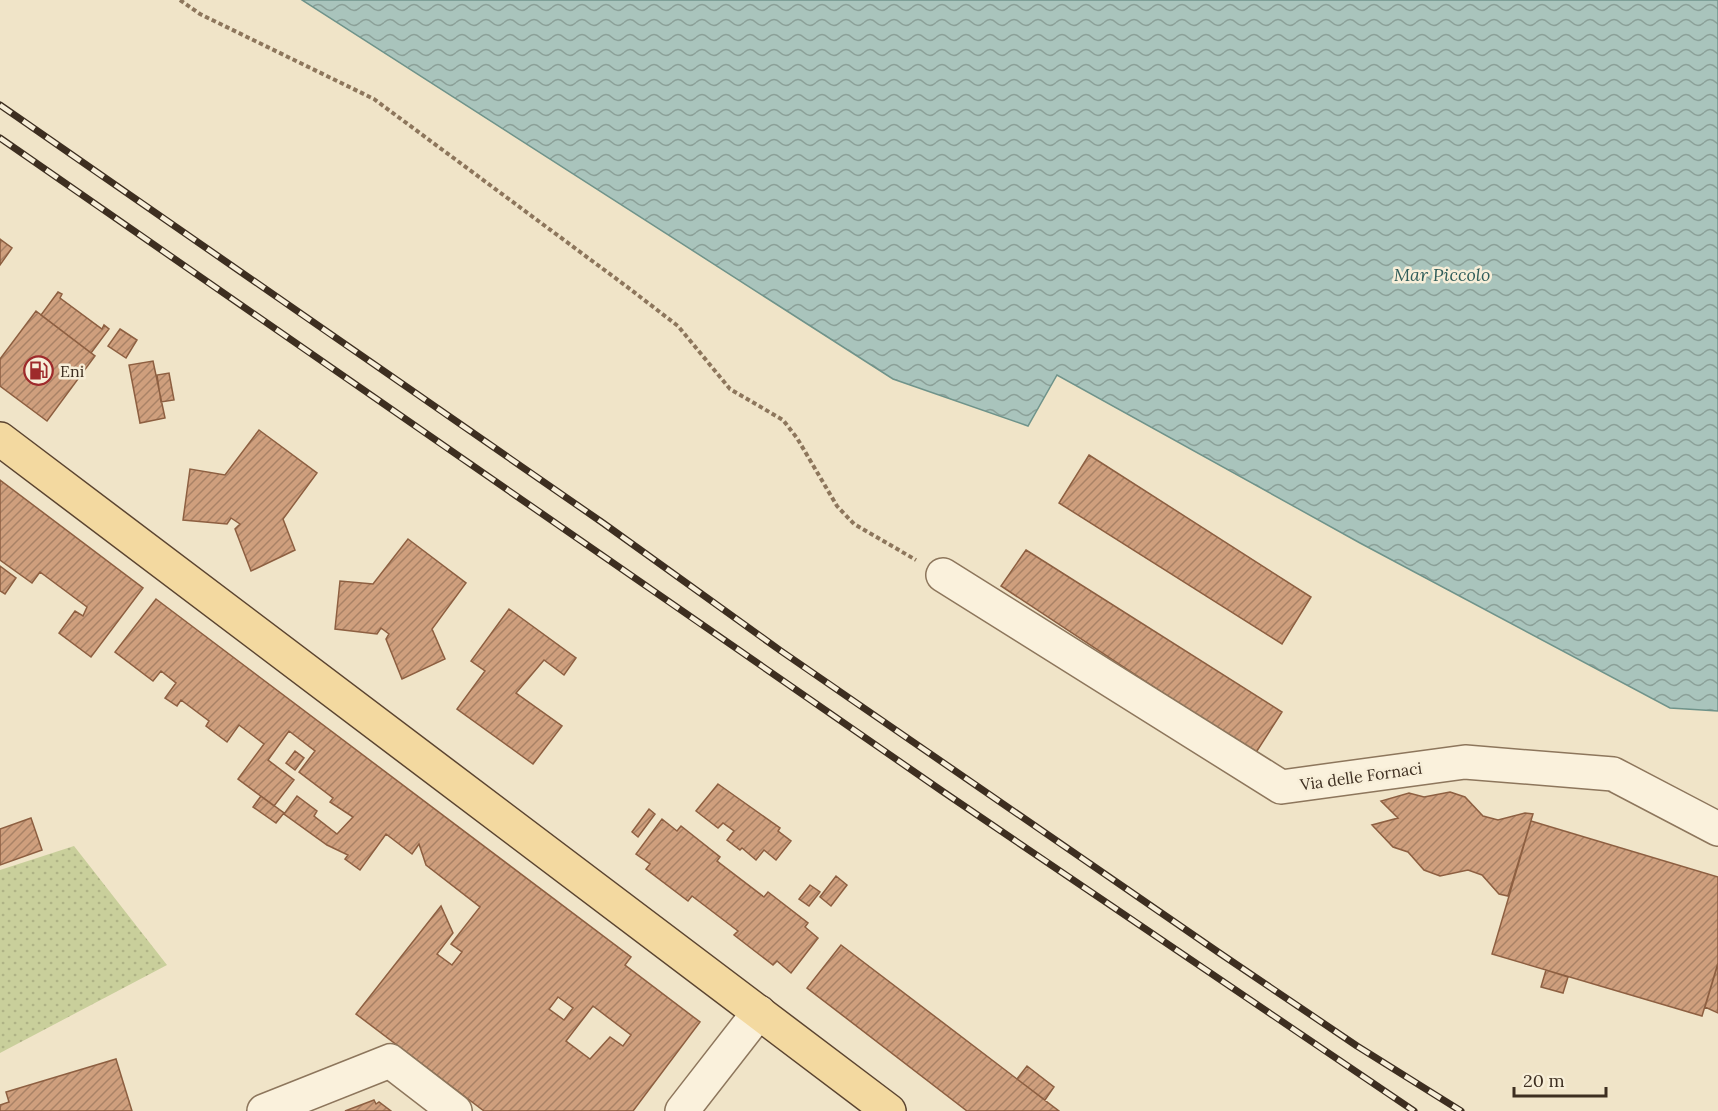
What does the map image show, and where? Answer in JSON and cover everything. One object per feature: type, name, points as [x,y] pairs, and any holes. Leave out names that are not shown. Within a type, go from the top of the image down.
[{"type":"main road","points":[[0,439],[889,1111]]},
{"type":"street","name":"Via delle Fornaci","points":[[943,575],[1281,787],[1465,762],[1613,774],[1718,829]]},
{"type":"street","points":[[682,1111],[759,1012]]},
{"type":"street","points":[[264,1111],[390,1061],[455,1111]]},
{"type":"path","points":[[180,0],[200,14],[374,99],[544,224],[678,326],[730,389],[783,420],[797,438],[837,506],[854,524],[943,575]]},
{"type":"green space","points":[[74,846],[167,965],[0,1053],[0,870]]},
{"type":"water","name":"Mar Piccolo","points":[[302,0],[1718,0],[1718,711],[1670,708],[1360,543],[1057,375],[1028,426],[893,379]]},
{"type":"building","points":[[0,239],[12,248],[0,265]]},
{"type":"building","points":[[58,292],[62,294],[60,298],[102,329],[104,325],[109,329],[91,353],[41,315]]},
{"type":"building","points":[[36,311],[95,356],[47,421],[0,386],[0,359]]},
{"type":"building","points":[[120,329],[137,340],[126,358],[108,346]]},
{"type":"building","points":[[153,361],[165,418],[140,423],[129,365]]},
{"type":"building","points":[[169,373],[174,400],[161,402],[157,375]]},
{"type":"building","points":[[259,430],[317,473],[283,519],[295,550],[251,571],[235,529],[240,524],[231,518],[227,524],[183,520],[190,469],[225,475]]},
{"type":"building","points":[[1089,455],[1311,597],[1282,644],[1059,503]]},
{"type":"building","points":[[0,480],[143,588],[91,657],[59,633],[75,611],[83,616],[87,607],[40,572],[32,583],[0,560]]},
{"type":"building","points":[[408,539],[466,583],[432,629],[445,659],[402,679],[386,639],[389,634],[381,628],[377,634],[335,629],[340,581],[373,584]]},
{"type":"building","points":[[1026,550],[1282,712],[1255,754],[1001,586]]},
{"type":"building","points":[[0,566],[16,578],[5,594],[0,591]]},
{"type":"building","points":[[156,599],[631,957],[625,965],[700,1022],[633,1111],[484,1111],[356,1014],[441,906],[453,933],[437,954],[452,965],[462,952],[451,944],[480,907],[426,865],[419,844],[412,854],[386,834],[360,870],[345,859],[348,855],[327,845],[284,814],[297,796],[317,811],[314,816],[337,834],[353,817],[330,802],[333,798],[299,772],[315,751],[289,731],[268,760],[294,780],[274,806],[238,779],[264,744],[239,725],[227,742],[206,726],[209,721],[181,700],[177,706],[165,698],[176,683],[161,671],[153,681],[115,652]],"holes":[[[558,997],[573,1008],[564,1020],[549,1009]],[[593,1006],[631,1035],[623,1046],[610,1037],[590,1059],[566,1041]]]},
{"type":"building","points":[[509,609],[576,658],[564,675],[544,660],[516,693],[562,726],[533,764],[457,709],[485,671],[471,661]]},
{"type":"building","points":[[295,751],[304,758],[295,770],[286,763]]},
{"type":"building","points":[[718,784],[780,828],[778,831],[791,841],[776,860],[764,850],[756,860],[742,848],[740,850],[727,840],[734,831],[723,823],[718,828],[696,811]]},
{"type":"building","points":[[1450,792],[1465,797],[1483,816],[1498,820],[1525,813],[1533,814],[1508,896],[1499,894],[1482,875],[1468,870],[1440,876],[1424,870],[1408,852],[1393,847],[1372,825],[1398,818],[1381,801],[1409,793],[1424,797]]},
{"type":"building","points":[[261,796],[284,813],[276,823],[253,807]]},
{"type":"building","points":[[649,809],[655,814],[638,837],[632,832]]},
{"type":"building","points":[[31,818],[42,850],[0,865],[0,829]]},
{"type":"building","points":[[662,819],[677,831],[681,826],[720,857],[717,861],[764,897],[768,892],[808,923],[805,927],[818,938],[791,973],[777,961],[773,965],[734,935],[738,931],[692,896],[688,901],[646,869],[650,864],[636,854]]},
{"type":"building","points":[[1531,821],[1718,877],[1718,963],[1702,1016],[1492,954]]},
{"type":"building","points":[[836,876],[847,885],[831,906],[820,897]]},
{"type":"building","points":[[810,885],[820,892],[809,906],[799,899]]},
{"type":"building","points":[[841,945],[1059,1111],[967,1111],[807,988]]},
{"type":"building","points":[[1718,964],[1718,1013],[1705,1007]]},
{"type":"building","points":[[1546,970],[1568,977],[1563,993],[1541,987]]},
{"type":"building","points":[[116,1059],[132,1111],[0,1111],[0,1105],[9,1102],[6,1092]]},
{"type":"building","points":[[1027,1066],[1054,1087],[1045,1100],[1017,1079]]},
{"type":"building","points":[[374,1100],[376,1104],[379,1102],[391,1111],[345,1111]]},
{"type":"railway","points":[[0,105],[603,523],[781,651],[1218,952],[1357,1046],[1461,1111]]},
{"type":"railway","points":[[0,138],[942,791],[1414,1111]]},
{"type":"place","name":"Eni","points":[[39,371]]}]
